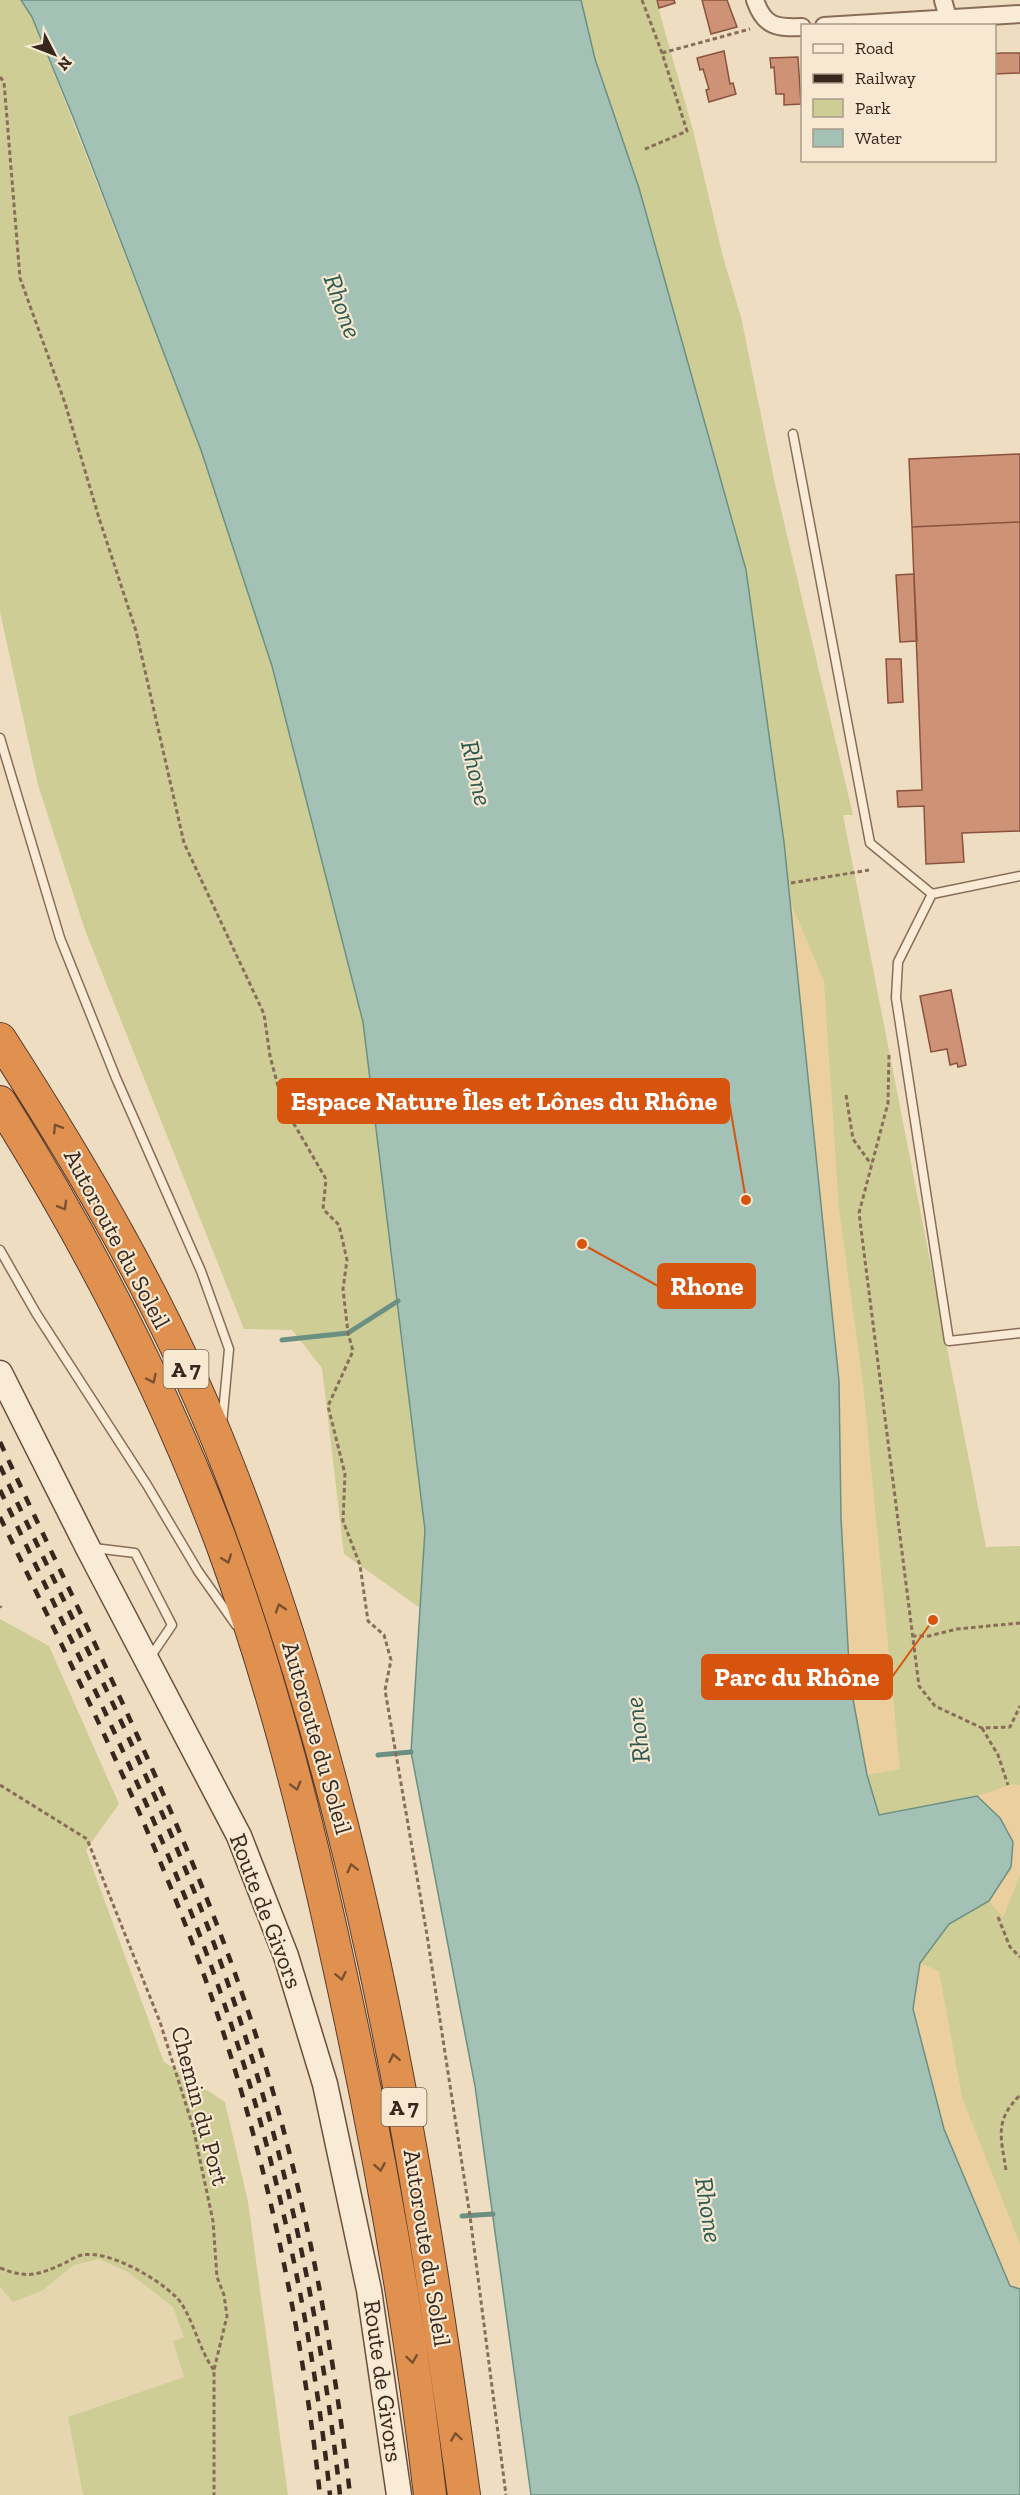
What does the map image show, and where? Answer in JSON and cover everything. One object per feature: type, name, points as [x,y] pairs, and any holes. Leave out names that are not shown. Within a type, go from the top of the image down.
[{"type":"highway","name":"Autoroute du Soleil","points":[[0,1039],[58,1130],[128,1252],[165,1325],[219,1445],[260,1549],[300,1674],[338,1809],[371,1945],[428,2245],[464,2495]]},
{"type":"highway","name":"Autoroute du Soleil","points":[[0,1102],[98,1268],[149,1372],[220,1540],[260,1657],[307,1828],[355,2037],[403,2297],[430,2495]]},
{"type":"main road","name":"Route de Givors","points":[[0,1373],[88,1548],[239,1836],[286,1956],[325,2084],[369,2290],[399,2495]]},
{"type":"street","points":[[943,0],[948,18]]},
{"type":"street","points":[[757,7],[769,23],[782,28],[801,27]]},
{"type":"street","points":[[855,24],[1020,14]]},
{"type":"lane","points":[[793,434],[870,843],[932,894]]},
{"type":"lane","points":[[0,738],[60,938],[116,1078],[201,1271],[229,1349],[219,1445]]},
{"type":"lane","points":[[932,894],[1020,876]]},
{"type":"lane","points":[[932,894],[898,962],[896,998],[949,1341],[1020,1333]]},
{"type":"lane","points":[[0,1250],[36,1313],[147,1485],[198,1571],[260,1657]]},
{"type":"lane","points":[[88,1548],[135,1553],[172,1625],[148,1659]]},
{"type":"path","points":[[642,0],[687,131],[643,150]]},
{"type":"path","points":[[662,53],[753,28],[757,7]]},
{"type":"path","points":[[0,77],[4,82],[20,278],[65,403],[136,631],[184,843],[264,1014],[270,1056],[283,1105],[326,1179],[323,1209],[339,1225],[347,1260],[343,1289],[348,1333],[353,1351],[328,1406],[345,1474],[343,1521],[360,1565],[369,1621],[384,1635],[391,1660],[385,1690],[401,1776],[470,2216],[506,2495]]},
{"type":"path","points":[[791,884],[869,870]]},
{"type":"path","points":[[889,1055],[888,1103],[859,1213],[919,1686],[935,1706],[982,1728],[1010,1727],[1020,1706]]},
{"type":"path","points":[[846,1095],[853,1138],[871,1164]]},
{"type":"path","points":[[912,1636],[929,1636],[957,1629],[1020,1623]]},
{"type":"path","points":[[982,1728],[998,1755],[1008,1785]]},
{"type":"path","name":"Chemin du Port","points":[[0,1785],[87,1839],[160,2022],[193,2127],[216,2238],[217,2277],[224,2295],[227,2316],[214,2370],[214,2495]]},
{"type":"path","points":[[998,1917],[1010,1947],[1020,1957]]},
{"type":"path","points":[[1006,2170],[999,2128],[1013,2102],[1020,2095]]},
{"type":"path","points":[[0,2268],[21,2276],[47,2271],[81,2255],[102,2254],[131,2266],[178,2298],[204,2357],[214,2370]]},
{"type":"shaded area","points":[[99,2259],[128,2272],[173,2307],[185,2337],[173,2341],[184,2377],[68,2417],[83,2495],[0,2495],[0,2287],[13,2301],[42,2291],[74,2265]]},
{"type":"green space","points":[[0,0],[21,0],[32,17],[201,450],[272,666],[363,1022],[425,1530],[420,1608],[344,1554],[322,1368],[292,1330],[244,1329],[85,930],[38,785],[0,612]]},
{"type":"green space","points":[[285,0],[656,0],[693,130],[723,257],[741,317],[775,484],[853,815],[843,815],[986,1547],[1020,1546],[1020,2495]]},
{"type":"green space","points":[[0,1619],[49,1646],[119,1804],[86,1850],[164,2062],[225,2102],[248,2202],[288,2495],[83,2495],[68,2417],[184,2377],[173,2341],[184,2337],[173,2307],[128,2272],[99,2259],[74,2265],[42,2291],[13,2302],[0,2287]]},
{"type":"sand","points":[[788,896],[824,981],[839,1209],[863,1383],[900,1769],[867,1775],[850,1683],[841,1518],[839,1381]]},
{"type":"sand","points":[[1013,1784],[1020,1785],[1020,1875],[1003,1917],[989,1901],[1011,1867],[1000,1818],[977,1796]]},
{"type":"sand","points":[[920,1963],[939,1971],[962,2097],[1020,2244],[1020,2289],[1010,2286],[944,2129],[913,2009]]},
{"type":"water","points":[[21,0],[581,0],[595,59],[639,188],[746,570],[784,842],[839,1381],[841,1518],[850,1683],[867,1775],[879,1815],[977,1796],[1000,1818],[1013,1842],[1011,1867],[989,1901],[949,1924],[920,1963],[913,2009],[944,2129],[1010,2286],[1020,2289],[1020,2495],[531,2495],[475,2086],[411,1752],[425,1530],[363,1022],[272,666],[201,450],[75,122],[32,17]]},
{"type":"building","points":[[657,0],[674,0],[675,3],[659,8]]},
{"type":"building","points":[[702,0],[727,0],[737,27],[711,34]]},
{"type":"building","points":[[724,51],[730,84],[733,83],[736,94],[709,102],[706,90],[709,89],[697,58]]},
{"type":"building","points":[[1020,53],[1020,73],[996,74],[996,54]]},
{"type":"building","points":[[798,57],[801,104],[784,105],[784,94],[776,94],[774,67],[771,68],[770,58]]},
{"type":"building","points":[[1020,454],[1020,522],[912,527],[909,459]]},
{"type":"building","points":[[1020,522],[1020,831],[962,833],[964,862],[926,864],[924,806],[898,807],[897,791],[922,790],[912,527]]},
{"type":"building","points":[[914,574],[917,641],[900,642],[896,575]]},
{"type":"building","points":[[886,659],[901,659],[903,702],[888,703]]},
{"type":"building","points":[[951,990],[966,1065],[958,1067],[957,1063],[950,1065],[947,1049],[931,1052],[920,996]]},
{"type":"waterway","points":[[282,1340],[348,1333],[398,1301]]},
{"type":"waterway","points":[[378,1755],[411,1752]]},
{"type":"waterway","points":[[462,2216],[493,2214]]},
{"type":"railway","points":[[0,1442],[122,1701],[180,1832],[207,1898],[254,2029],[274,2095],[307,2227],[332,2360],[350,2495]]},
{"type":"railway","points":[[0,1466],[147,1779],[175,1843],[224,1972],[264,2100],[297,2230],[322,2362],[340,2495]]},
{"type":"railway","points":[[0,1490],[140,1790],[214,1974],[255,2102],[287,2231],[312,2362],[330,2495]]},
{"type":"railway","points":[[0,1517],[135,1802],[183,1919],[226,2041],[262,2169],[291,2298],[320,2495]]},
{"type":"place","name":"Espace Nature Îles et Lônes du Rhône","points":[[746,1200]]},
{"type":"place","name":"Rhone","points":[[582,1244]]},
{"type":"place","name":"Parc du Rhône","points":[[933,1620]]}]
